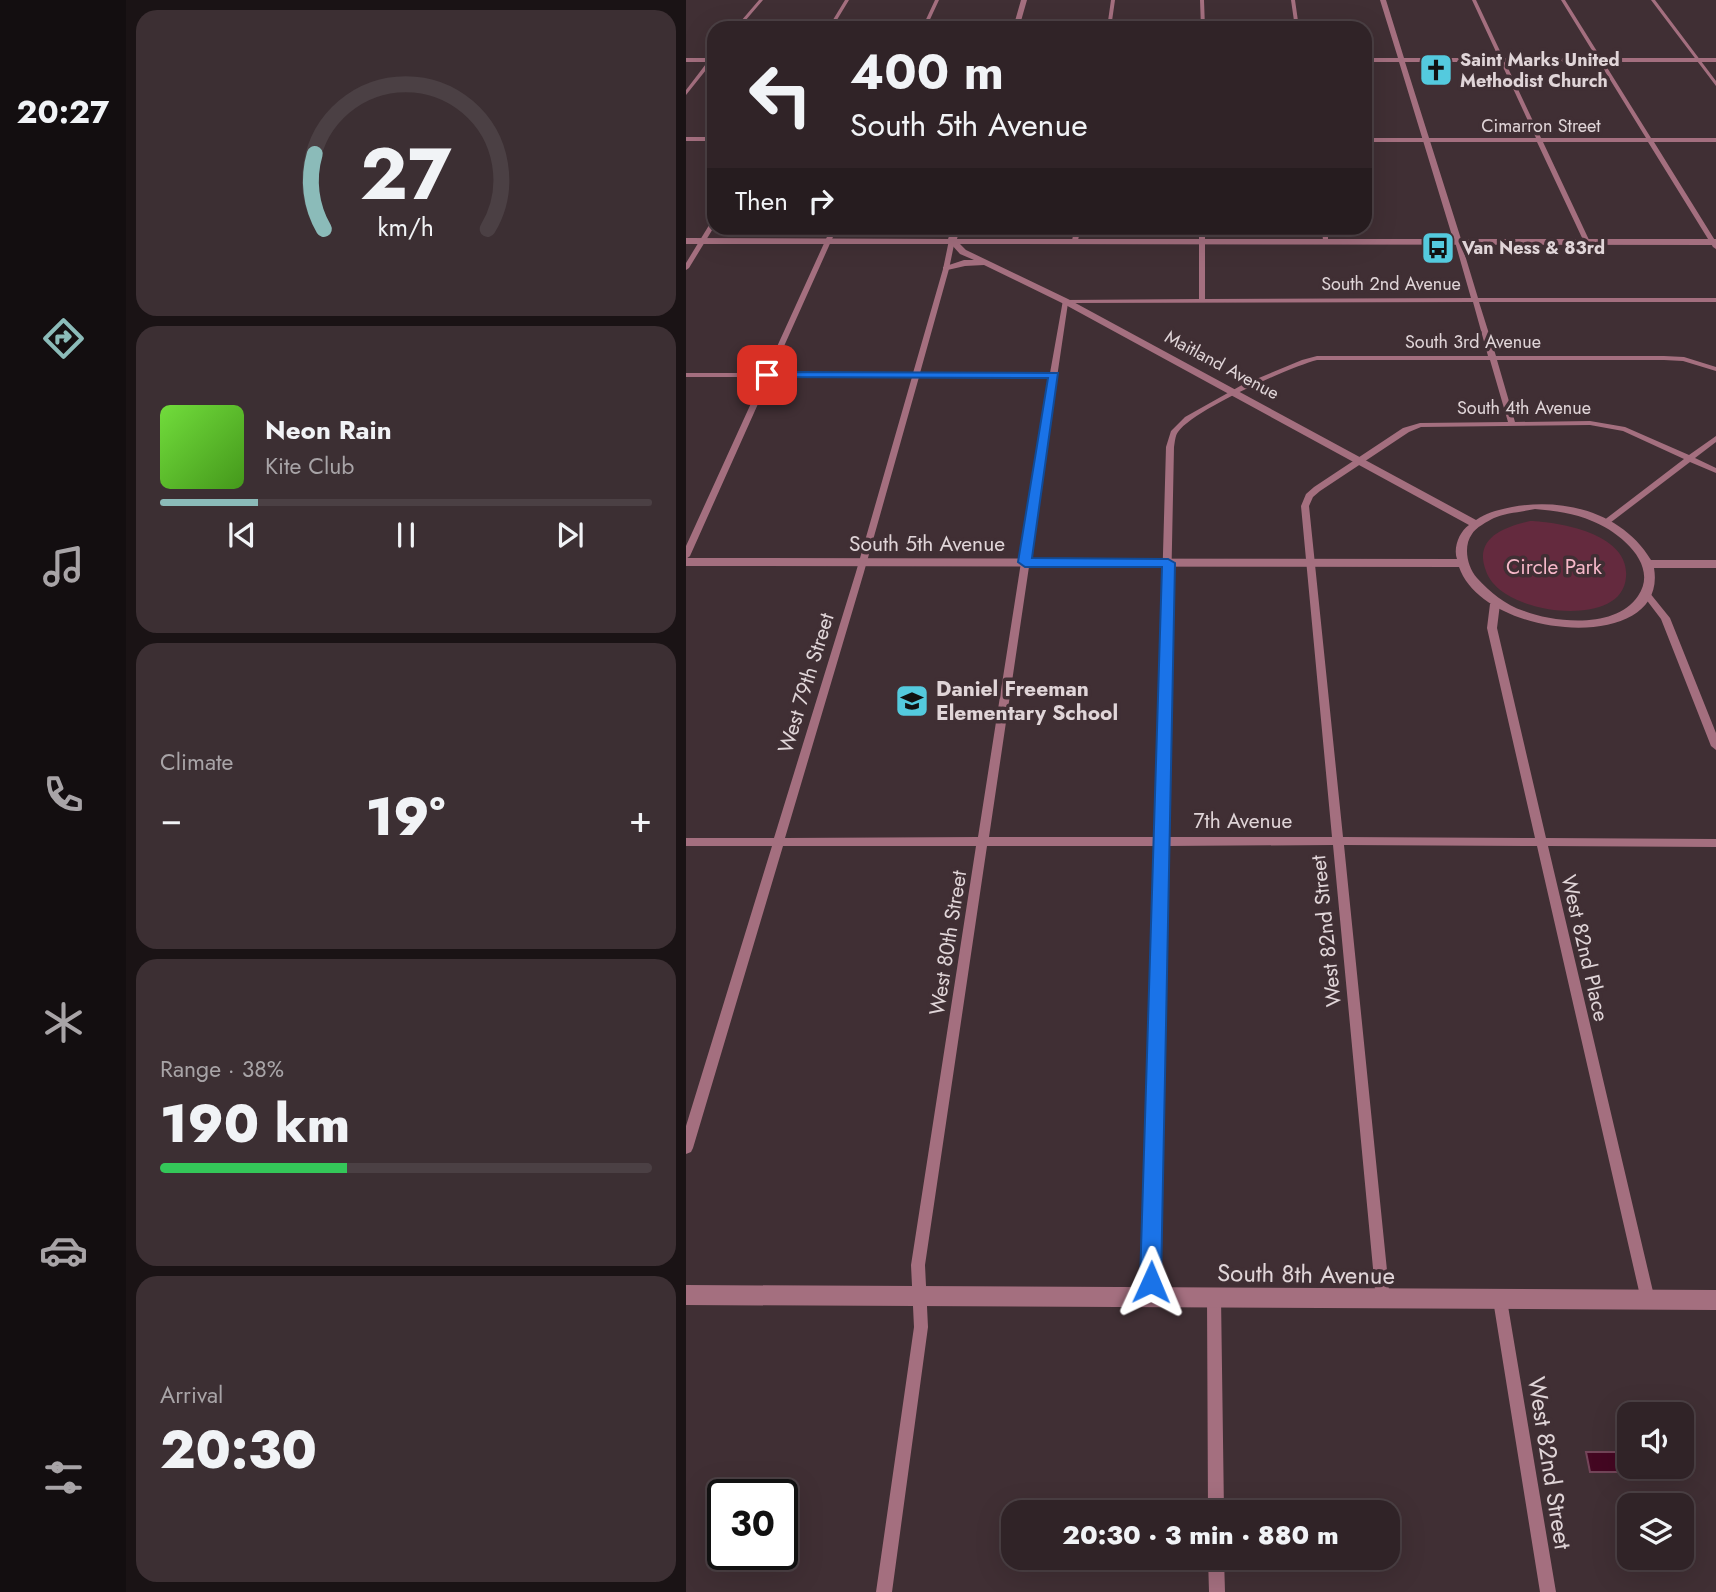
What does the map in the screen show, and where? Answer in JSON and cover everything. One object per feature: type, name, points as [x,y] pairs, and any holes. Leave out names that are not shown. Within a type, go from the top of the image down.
[{"type":"street","points":[[743,21],[761,0]]},
{"type":"street","points":[[834,21],[847,0]]},
{"type":"street","points":[[927,21],[937,0]]},
{"type":"street","points":[[1018,21],[1024,0]]},
{"type":"street","points":[[1110,21],[1113,0]]},
{"type":"street","points":[[1202,0],[1203,21]]},
{"type":"street","points":[[1293,0],[1296,21]]},
{"type":"street","points":[[1383,0],[1512,423]]},
{"type":"street","points":[[1474,0],[1587,242]]},
{"type":"street","points":[[1563,0],[1715,244]]},
{"type":"street","points":[[1653,0],[1716,83]]},
{"type":"street","points":[[686,60],[707,59]]},
{"type":"street","points":[[1372,60],[1716,60]]},
{"type":"street","points":[[686,93],[707,67]]},
{"type":"street","points":[[686,139],[707,139]]},
{"type":"street","name":"Cimarron Street","points":[[1372,140],[1716,140]]},
{"type":"street","points":[[686,268],[707,233]]},
{"type":"street","points":[[686,556],[831,235]]},
{"type":"street","name":"West 79th Street","points":[[686,1147],[862,564],[954,235]]},
{"type":"street","points":[[1075,240],[1076,235]]},
{"type":"street","points":[[1202,235],[1202,300]]},
{"type":"street","points":[[1326,235],[1326,241]]},
{"type":"street","name":"Maitland Avenue","points":[[952,240],[963,252],[996,260],[1065,301],[1475,524]]},
{"type":"street","points":[[946,269],[971,262],[996,260],[1006,240]]},
{"type":"street","points":[[686,241],[1075,240],[1715,244]]},
{"type":"street","name":"South 2nd Avenue","points":[[1065,301],[1716,300]]},
{"type":"street","name":"West 80th Street","points":[[884,1592],[921,1327],[918,1265],[1065,301]]},
{"type":"street","name":"South 3rd Avenue","points":[[1150,1296],[1171,440],[1182,423],[1290,365],[1317,358],[1684,359],[1716,369]]},
{"type":"street","points":[[686,375],[1054,375]]},
{"type":"street","name":"South 4th Avenue","points":[[1359,460],[1406,430],[1420,425],[1512,423],[1614,426],[1716,471]]},
{"type":"street","points":[[1606,523],[1716,438]]},
{"type":"street","name":"West 82nd Street","points":[[1359,460],[1309,496],[1305,506],[1383,1300]]},
{"type":"street","points":[[1535,506],[1572,510],[1606,523],[1639,547],[1648,564],[1650,579],[1646,594],[1637,606],[1622,615],[1583,625],[1537,621],[1495,604],[1467,578],[1461,563],[1462,542],[1475,524],[1501,511],[1535,506]]},
{"type":"street","name":"South 5th Avenue","points":[[686,562],[1461,563]]},
{"type":"street","points":[[1648,564],[1716,564]]},
{"type":"street","points":[[1646,594],[1665,618],[1716,746]]},
{"type":"street","name":"West 82nd Place","points":[[1495,604],[1492,628],[1648,1300]]},
{"type":"street","name":"7th Avenue","points":[[686,842],[1338,841],[1716,844]]},
{"type":"street","name":"South 8th Avenue","points":[[686,1294],[1716,1300]]},
{"type":"street","points":[[1214,1297],[1216,1500]]},
{"type":"street","name":"West 82nd Street","points":[[1500,1300],[1548,1592]]},
{"type":"street","points":[[1216,1570],[1217,1592]]},
{"type":"green space","name":"Circle Park","points":[[1530,521],[1558,524],[1591,533],[1617,550],[1624,562],[1626,577],[1622,590],[1614,600],[1587,610],[1556,610],[1524,603],[1504,593],[1493,583],[1483,560],[1487,542],[1501,531]]},
{"type":"shaded area","points":[[1586,1452],[1617,1452],[1617,1472],[1590,1472]]},
{"type":"place","name":"Saint Marks United Methodist Church","points":[[1436,70]]},
{"type":"place","name":"Van Ness & 83rd","points":[[1438,248]]},
{"type":"place","name":"Daniel Freeman Elementary School","points":[[912,701]]},
{"type":"route","points":[[767,375],[1054,375],[1025,562],[1168,563],[1151,1282]]}]
